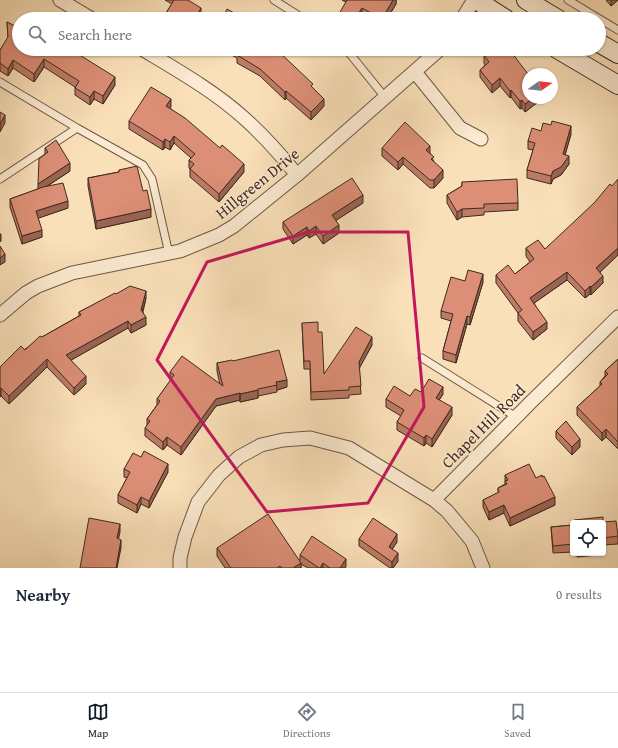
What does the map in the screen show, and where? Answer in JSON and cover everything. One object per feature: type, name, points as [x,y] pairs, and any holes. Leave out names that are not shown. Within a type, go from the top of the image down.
[{"type":"main road","points":[[475,0],[495,12]]},
{"type":"main road","points":[[526,0],[546,12]]},
{"type":"main road","points":[[606,47],[618,54]]},
{"type":"main road","points":[[569,56],[618,85]]},
{"type":"street","points":[[60,0],[80,12]]},
{"type":"street","points":[[467,12],[475,0]]},
{"type":"street","points":[[154,56],[212,93],[244,118],[271,145],[297,175]]},
{"type":"street","name":"Hillgreen Drive","points":[[0,315],[26,293],[38,286],[72,273],[169,254],[219,235],[234,226],[297,175],[384,96],[415,72],[432,56]]},
{"type":"street","points":[[415,72],[460,128],[481,139]]},
{"type":"street","name":"Chapel Hill Road","points":[[434,500],[618,317]]},
{"type":"street","points":[[180,568],[180,558],[185,537],[198,502],[219,475],[239,457],[261,445],[283,440],[310,438],[349,448],[434,500],[446,511],[472,541],[483,568]]},
{"type":"lane","points":[[274,0],[293,12]]},
{"type":"lane","points":[[568,0],[588,12]]},
{"type":"lane","points":[[606,23],[618,30]]},
{"type":"lane","points":[[352,56],[384,96]]},
{"type":"lane","points":[[0,82],[143,165],[152,179],[169,254]]},
{"type":"lane","points":[[0,179],[77,128]]},
{"type":"lane","points":[[422,358],[516,417]]},
{"type":"highlighted area","points":[[309,232],[408,232],[424,407],[368,503],[267,512],[157,360],[207,262]]},
{"type":"building","points":[[174,0],[188,0],[201,8],[199,12],[167,12]]},
{"type":"building","points":[[347,0],[393,0],[386,12],[369,12],[362,8],[359,12],[340,12]]},
{"type":"building","points":[[227,9],[232,12],[226,12]]},
{"type":"building","points":[[7,22],[12,24],[12,56],[81,56],[115,77],[103,96],[94,91],[90,97],[75,88],[79,81],[44,59],[34,74],[13,60],[8,69],[0,63],[0,50],[8,37]]},
{"type":"building","points":[[239,56],[283,56],[313,84],[311,86],[324,99],[311,112],[286,91],[285,92],[260,69]]},
{"type":"building","points":[[485,56],[514,56],[523,68],[522,68],[522,100],[520,101],[511,90],[510,91],[500,78],[492,85],[480,70],[489,62]]},
{"type":"building","points":[[151,87],[171,99],[166,106],[185,118],[220,148],[222,145],[244,164],[219,194],[190,169],[194,164],[189,160],[195,154],[174,136],[170,142],[165,139],[163,142],[129,121]]},
{"type":"building","points":[[0,112],[5,115],[0,124]]},
{"type":"building","points":[[552,121],[571,126],[563,154],[569,156],[561,167],[553,171],[551,176],[527,170],[535,143],[528,141],[532,128],[541,131],[543,123],[551,125]]},
{"type":"building","points":[[405,122],[430,146],[426,150],[434,157],[431,159],[443,170],[434,180],[430,180],[403,157],[398,162],[382,148]]},
{"type":"building","points":[[56,140],[70,163],[38,184],[39,159],[48,152],[45,148]]},
{"type":"building","points":[[137,166],[143,191],[147,190],[151,209],[96,221],[88,178],[119,172],[119,170]]},
{"type":"building","points":[[352,178],[363,195],[332,215],[339,225],[323,236],[316,226],[309,231],[307,227],[293,236],[283,222]]},
{"type":"building","points":[[517,179],[518,203],[484,204],[484,208],[462,209],[457,212],[447,195],[462,186],[462,182]]},
{"type":"building","points":[[618,179],[618,248],[596,268],[603,276],[585,291],[567,272],[530,298],[547,322],[533,332],[518,313],[522,310],[496,275],[508,265],[515,274],[534,259],[526,248],[538,240],[545,249],[594,203],[610,184],[612,186]]},
{"type":"building","points":[[63,183],[68,201],[36,211],[42,230],[22,236],[10,199],[43,187]]},
{"type":"building","points":[[0,246],[5,254],[0,258]]},
{"type":"building","points":[[468,270],[483,274],[470,317],[467,316],[456,355],[443,351],[453,314],[441,311],[451,277],[465,281]]},
{"type":"building","points":[[130,286],[146,291],[141,310],[146,317],[131,325],[128,321],[66,355],[86,376],[74,388],[47,359],[9,396],[1,388],[0,389],[0,367],[21,346],[25,350],[40,336],[42,337],[81,315],[79,312]]},
{"type":"building","points":[[318,322],[318,332],[322,332],[324,374],[356,327],[372,337],[359,362],[361,386],[349,387],[349,390],[311,392],[310,361],[304,361],[302,323]]},
{"type":"building","points":[[279,350],[287,380],[276,382],[277,385],[216,399],[181,447],[167,437],[163,442],[145,428],[150,421],[147,419],[160,401],[157,399],[174,375],[170,372],[182,356],[223,386],[217,363],[233,361]]},
{"type":"building","points":[[618,359],[618,442],[606,429],[602,433],[577,407],[602,384],[600,382],[608,374],[605,371]]},
{"type":"building","points":[[429,379],[443,387],[436,398],[452,407],[432,439],[426,435],[424,438],[397,422],[404,410],[386,399],[394,386],[410,396],[415,389],[421,392]]},
{"type":"building","points":[[566,421],[580,439],[572,447],[556,431]]},
{"type":"building","points":[[144,451],[168,464],[149,501],[141,497],[137,505],[118,495],[130,472],[124,469],[133,453],[141,457]]},
{"type":"building","points":[[529,464],[536,478],[542,475],[542,477],[544,476],[555,497],[510,518],[504,505],[489,512],[483,500],[499,492],[498,488],[507,484],[505,481],[508,480],[505,475]]},
{"type":"building","points":[[268,514],[301,563],[293,568],[282,568],[280,566],[277,568],[231,568],[217,548]]},
{"type":"building","points":[[603,517],[603,520],[574,520]]},
{"type":"building","points":[[89,518],[120,524],[117,538],[121,540],[116,568],[80,568]]},
{"type":"building","points":[[373,518],[397,534],[389,547],[398,553],[392,562],[359,539]]},
{"type":"building","points":[[616,521],[618,536],[606,538],[606,522]]},
{"type":"building","points":[[570,525],[570,544],[553,546],[551,527]]},
{"type":"building","points":[[312,536],[346,559],[340,568],[330,568],[323,563],[319,568],[300,555]]}]
